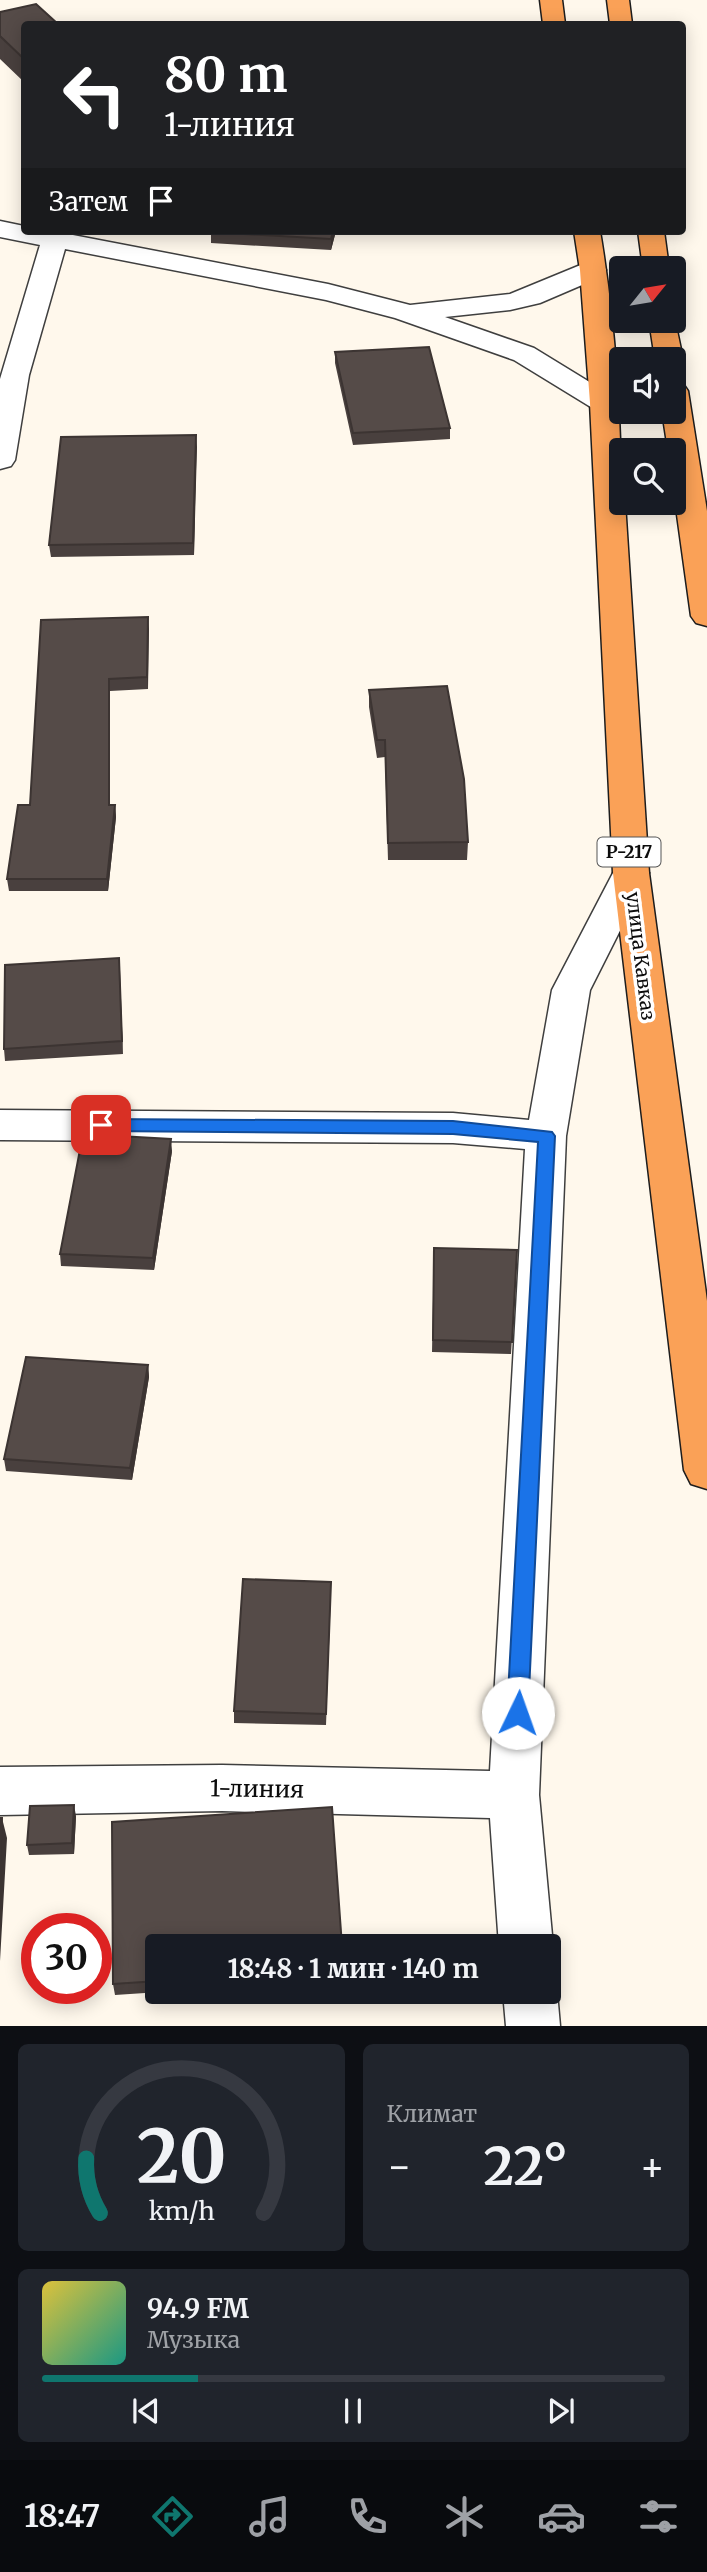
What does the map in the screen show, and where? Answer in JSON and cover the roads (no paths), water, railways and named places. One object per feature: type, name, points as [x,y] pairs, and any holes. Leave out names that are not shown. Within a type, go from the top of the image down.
[{"type":"highway","points":[[551,0],[554,21]]},
{"type":"highway","points":[[618,0],[621,21]]},
{"type":"highway","name":"улица Кавказ","points":[[588,235],[604,403],[631,873],[707,1470]]},
{"type":"highway","points":[[651,235],[654,256]]},
{"type":"highway","points":[[679,424],[707,616]]},
{"type":"street","points":[[0,229],[21,234]]},
{"type":"street","points":[[27,235],[328,292],[405,312],[524,354],[604,403]]},
{"type":"street","points":[[0,460],[15,375],[54,241]]},
{"type":"street","points":[[405,312],[510,302],[530,297],[593,270]]},
{"type":"street","points":[[525,1934],[514,1795],[546,1136],[571,990],[631,873]]},
{"type":"street","points":[[0,1125],[453,1128],[546,1136]]},
{"type":"street","name":"1-линия","points":[[0,1791],[222,1788],[514,1795]]},
{"type":"street","points":[[531,2004],[533,2026]]}]
